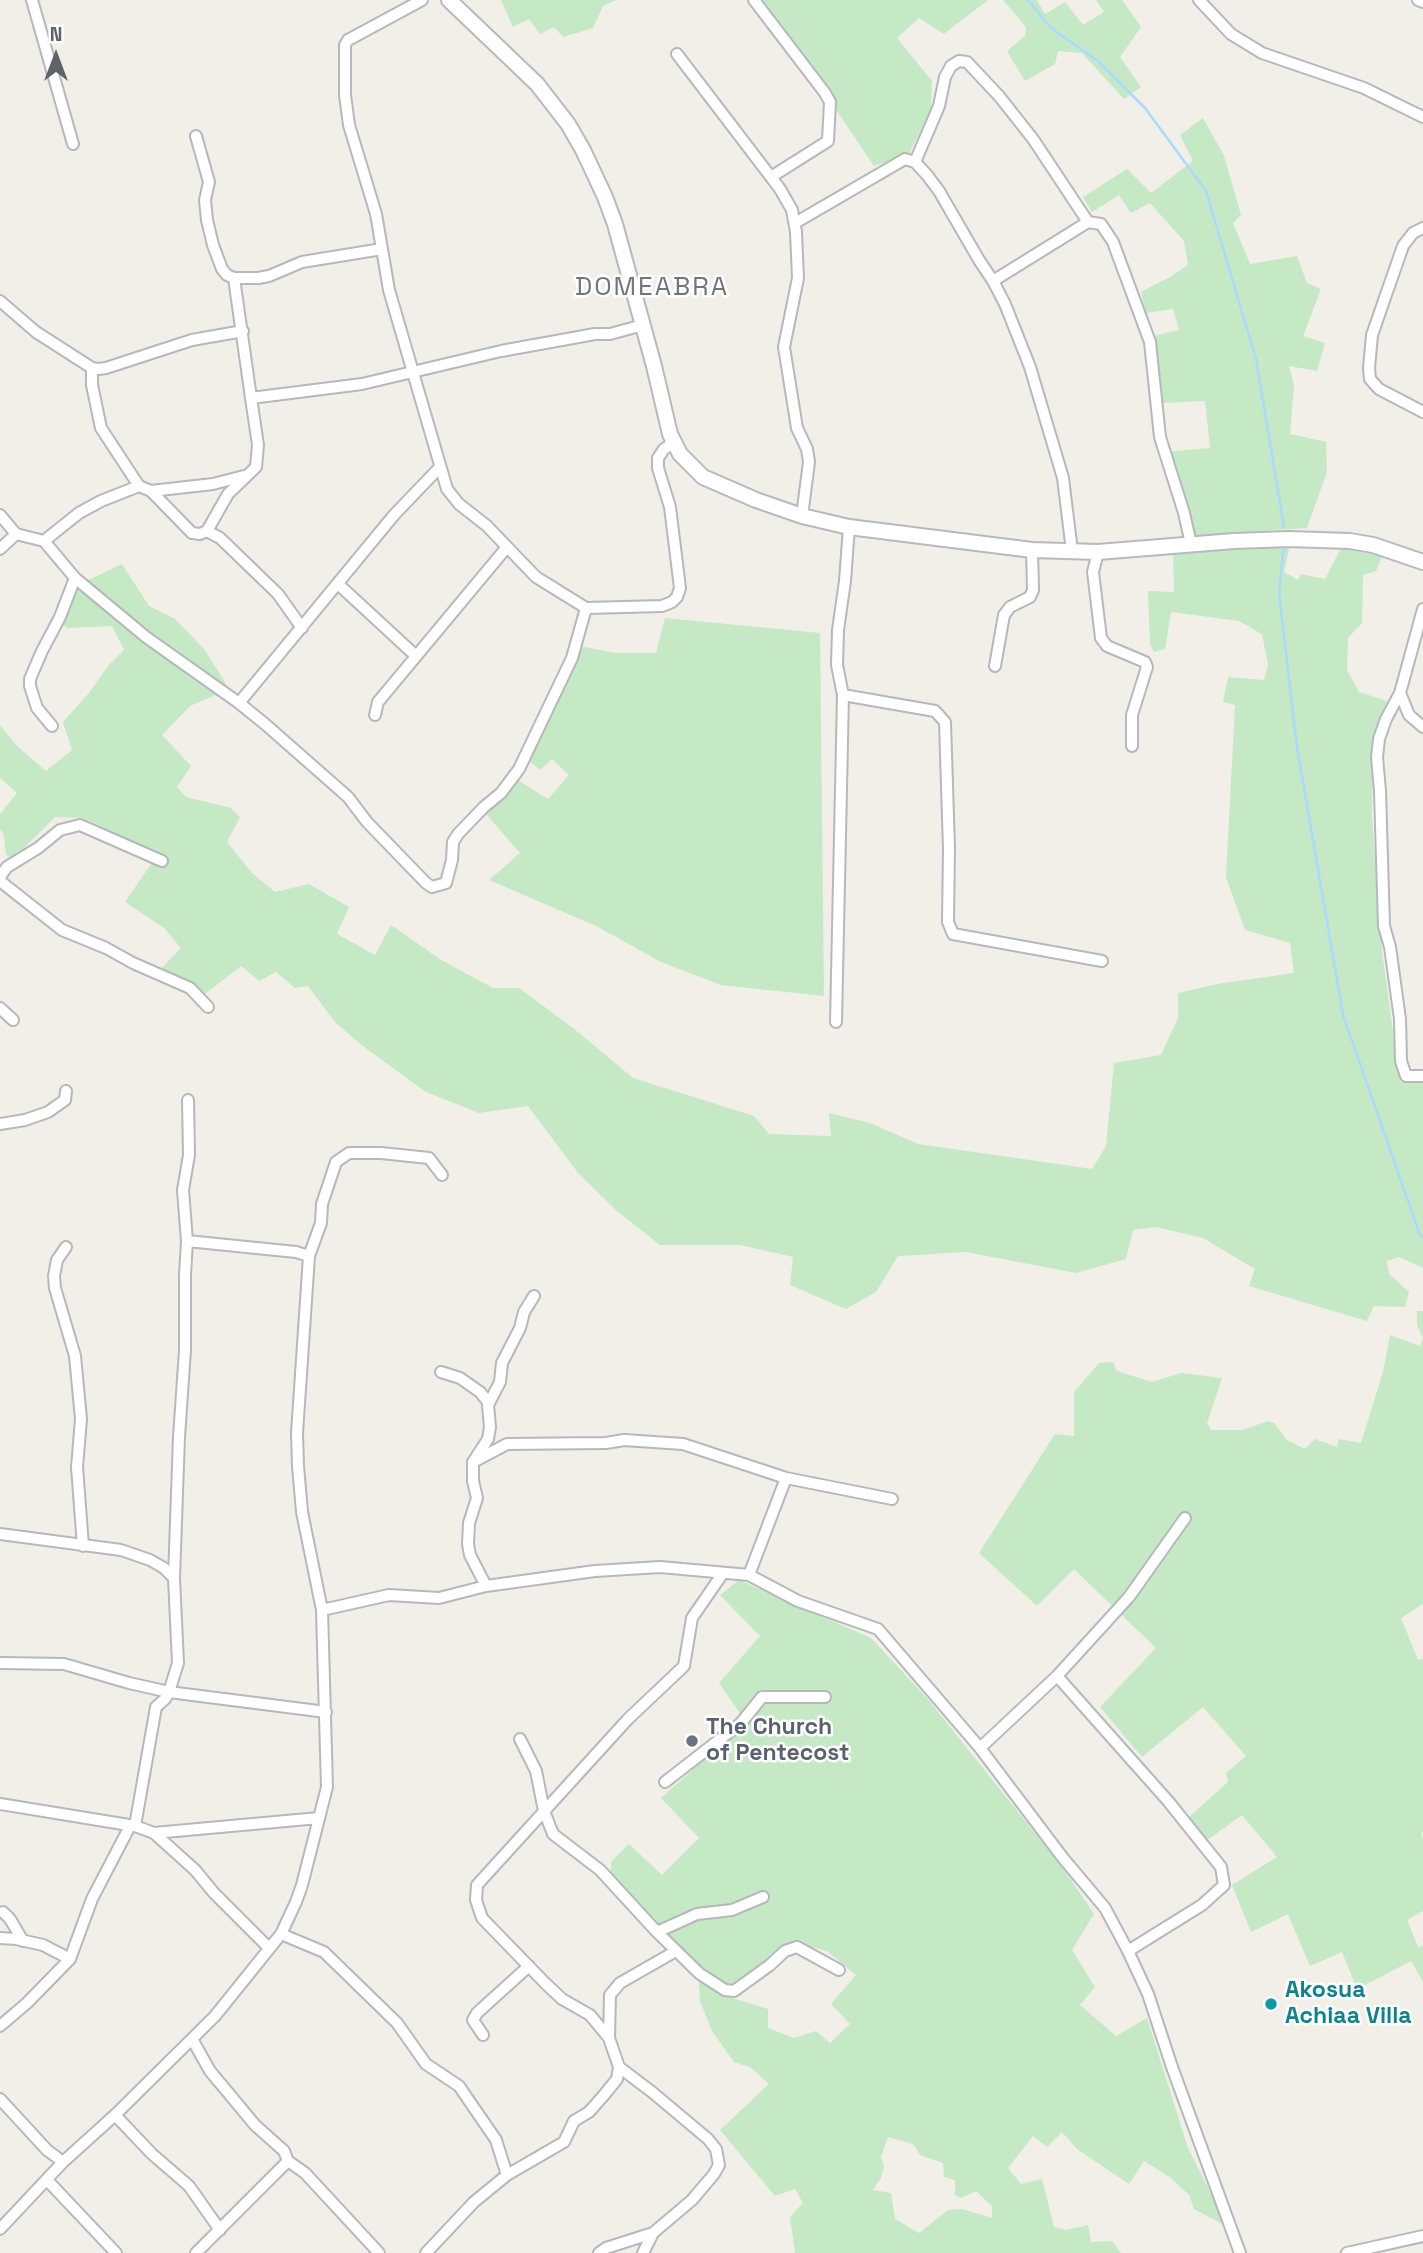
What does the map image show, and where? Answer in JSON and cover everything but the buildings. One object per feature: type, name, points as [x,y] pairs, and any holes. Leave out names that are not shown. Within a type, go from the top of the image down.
[{"type":"street","points":[[32,0],[73,144]]},
{"type":"street","points":[[422,0],[348,40],[345,45],[345,95],[349,125],[376,214],[389,290],[447,489],[459,504],[487,526],[536,577],[586,608],[653,607],[671,602],[677,597],[680,587],[670,507],[658,468],[658,458],[664,449],[673,443]]},
{"type":"street","points":[[449,0],[537,85],[568,124],[605,197],[625,259],[673,443],[690,466],[703,477],[802,516],[849,527],[1032,550],[1098,552],[1290,539],[1350,541],[1373,545],[1423,562]]},
{"type":"street","points":[[754,0],[830,102],[828,141],[771,177]]},
{"type":"street","points":[[1199,0],[1231,34],[1262,53],[1364,88],[1423,117]]},
{"type":"street","points":[[677,54],[787,199],[795,223],[798,278],[784,347],[797,428],[807,449],[809,462],[802,516]]},
{"type":"street","points":[[915,162],[939,106],[945,77],[951,66],[959,61],[967,62],[999,96],[1033,139],[1088,222]]},
{"type":"street","points":[[196,136],[209,182],[205,207],[213,245],[227,275],[234,278],[270,276],[302,262],[382,249]]},
{"type":"street","points":[[795,223],[896,162],[905,159],[915,162],[939,191],[1005,304],[1030,367],[1049,426],[1063,478],[1072,551]]},
{"type":"street","points":[[993,281],[1088,222],[1101,224],[1113,242],[1145,323],[1150,342],[1160,437],[1191,544]]},
{"type":"street","points":[[1423,228],[1413,233],[1403,246],[1397,261],[1372,335],[1368,368],[1370,379],[1379,389],[1423,412]]},
{"type":"street","points":[[92,368],[92,385],[101,428],[139,486],[151,491],[192,533],[207,531],[228,495],[256,467],[258,445],[234,278]]},
{"type":"street","points":[[0,301],[36,332],[92,368],[107,368],[192,340],[243,331]]},
{"type":"street","points":[[251,398],[362,384],[550,342],[610,334],[643,325]]},
{"type":"street","points":[[239,703],[394,515],[440,467]]},
{"type":"street","points":[[151,491],[213,484],[247,476]]},
{"type":"street","points":[[44,541],[79,513],[139,486]]},
{"type":"street","points":[[0,515],[16,534],[44,541],[75,578],[146,637],[239,703],[348,797],[367,822],[432,887],[446,883],[450,873],[453,842],[484,807],[501,793],[519,769],[572,658],[586,608]]},
{"type":"street","points":[[836,1022],[842,695],[837,665],[849,527]]},
{"type":"street","points":[[207,531],[220,538],[278,594],[302,628]]},
{"type":"street","points":[[0,550],[16,534]]},
{"type":"street","points":[[375,715],[378,702],[507,547]]},
{"type":"street","points":[[995,666],[1004,615],[1010,607],[1030,597],[1033,590],[1032,550]]},
{"type":"street","points":[[1098,552],[1093,572],[1101,638],[1107,646],[1136,656],[1145,662],[1147,667],[1132,715],[1132,746]]},
{"type":"street","points":[[52,726],[37,708],[30,679],[60,617],[75,578]]},
{"type":"street","points":[[338,584],[416,656]]},
{"type":"street","points":[[1423,609],[1400,693],[1378,738],[1377,757],[1384,926],[1390,947],[1400,1019],[1401,1062],[1406,1076],[1423,1076]]},
{"type":"street","points":[[1400,693],[1409,715],[1423,727]]},
{"type":"street","points":[[842,695],[934,711],[945,722],[949,836],[948,922],[953,933],[1102,961]]},
{"type":"street","points":[[162,861],[80,825],[60,830],[38,848],[7,867],[0,879],[62,930],[190,988],[208,1007]]},
{"type":"street","points":[[0,1008],[13,1020]]},
{"type":"street","points":[[0,1124],[25,1120],[48,1112],[65,1100],[66,1091]]},
{"type":"street","points":[[0,2026],[70,1959],[92,1899],[133,1826],[156,1707],[169,1692],[178,1663],[174,1578],[185,1350],[187,1241],[183,1190],[189,1155],[188,1100]]},
{"type":"street","points":[[0,2229],[63,2162],[192,2039],[235,1991],[281,1934],[302,1885],[327,1787],[322,1610],[302,1512],[298,1466],[297,1433],[309,1256],[321,1223],[322,1204],[336,1162],[349,1153],[429,1158],[442,1175]]},
{"type":"street","points":[[187,1241],[309,1256]]},
{"type":"street","points":[[66,1247],[57,1260],[54,1276],[75,1356],[82,1419],[78,1467],[83,1546]]},
{"type":"street","points":[[486,1586],[470,1555],[468,1544],[469,1523],[477,1498],[473,1462],[488,1439],[489,1403],[500,1382],[506,1352],[534,1296]]},
{"type":"street","points":[[441,1372],[460,1378],[480,1392],[489,1403]]},
{"type":"street","points":[[473,1462],[507,1444],[606,1443],[624,1440],[683,1444],[786,1478],[892,1499]]},
{"type":"street","points":[[749,1575],[786,1478]]},
{"type":"street","points":[[980,1748],[1057,1676],[1129,1597],[1185,1518]]},
{"type":"street","points":[[0,1534],[121,1550],[149,1560],[164,1568],[174,1578]]},
{"type":"street","points":[[322,1610],[389,1595],[439,1598],[486,1586],[595,1571],[660,1567],[749,1575],[798,1601],[878,1629],[980,1748],[1063,1858],[1105,1908],[1148,1994],[1240,2253]]},
{"type":"street","points":[[426,2253],[474,2202],[508,2175],[565,2142],[574,2121],[589,2112],[617,2078],[618,2067],[608,2038],[590,2015],[562,1999],[482,1918],[477,1908],[477,1885],[628,1719],[684,1666],[692,1618],[723,1573]]},
{"type":"street","points":[[0,1663],[64,1664],[169,1692],[326,1712]]},
{"type":"street","points":[[1057,1676],[1168,1801],[1221,1867],[1224,1885],[1202,1905],[1128,1951]]},
{"type":"street","points":[[665,1782],[741,1723],[762,1697],[825,1697]]},
{"type":"street","points":[[520,1739],[536,1771],[544,1811],[553,1834],[600,1870],[700,1974],[725,1990],[734,1991],[791,1947],[797,1947],[839,1970]]},
{"type":"street","points":[[0,1804],[133,1826],[154,1833],[319,1818]]},
{"type":"street","points":[[154,1833],[195,1870],[268,1947]]},
{"type":"street","points":[[657,1932],[697,1914],[732,1910],[763,1897]]},
{"type":"street","points":[[3,1912],[23,1941]]},
{"type":"street","points":[[281,1934],[324,1952],[397,2024],[426,2064],[459,2085],[496,2140],[508,2175]]},
{"type":"street","points":[[0,1938],[53,1949],[70,1959]]},
{"type":"street","points":[[608,2038],[610,1995],[620,1983],[676,1951]]},
{"type":"street","points":[[483,2035],[473,2020],[477,2013],[529,1966]]},
{"type":"street","points":[[192,2039],[209,2071],[255,2125],[284,2151],[288,2161],[305,2173],[379,2253]]},
{"type":"street","points":[[599,2253],[606,2248],[653,2233],[692,2200],[719,2165],[716,2149],[688,2121],[618,2067]]},
{"type":"street","points":[[0,2099],[47,2150],[63,2162]]},
{"type":"street","points":[[115,2115],[152,2154],[189,2186],[220,2230]]},
{"type":"street","points":[[196,2253],[288,2161]]},
{"type":"street","points":[[47,2180],[116,2253]]},
{"type":"street","points":[[643,2253],[653,2233]]},
{"type":"street","points":[[1347,2253],[1423,2236]]},
{"type":"green space","points":[[501,0],[616,0],[603,6],[593,28],[563,37],[554,27],[540,34],[529,19],[513,27]]},
{"type":"green space","points":[[762,0],[988,0],[944,34],[919,18],[897,38],[932,81],[931,109],[909,154],[874,166]]},
{"type":"green space","points":[[1003,0],[1037,0],[1045,14],[1065,2],[1083,25],[1104,12],[1096,0],[1122,0],[1141,27],[1120,57],[1141,87],[1124,99],[1082,53],[1058,51],[1055,64],[1025,81],[1007,51],[1025,36],[1026,27]]},
{"type":"green space","points":[[1203,118],[1224,156],[1241,215],[1233,223],[1250,264],[1297,256],[1307,283],[1321,289],[1303,336],[1325,343],[1317,371],[1289,366],[1294,385],[1290,434],[1326,442],[1327,472],[1307,528],[1187,536],[1163,452],[1210,448],[1205,401],[1161,403],[1153,336],[1179,330],[1173,309],[1145,313],[1141,292],[1188,265],[1184,241],[1150,203],[1131,213],[1119,195],[1092,212],[1083,197],[1127,169],[1151,193],[1193,161],[1180,135]]},
{"type":"green space","points":[[1290,545],[1284,572],[1298,580],[1301,574],[1325,579],[1341,548],[1382,556],[1376,571],[1363,575],[1362,623],[1348,638],[1347,670],[1359,692],[1387,701],[1373,740],[1372,816],[1382,951],[1400,1082],[1423,1083],[1423,1268],[1399,1257],[1387,1261],[1389,1274],[1409,1292],[1405,1307],[1374,1306],[1367,1321],[1249,1286],[1255,1269],[1203,1238],[1156,1227],[1133,1230],[1126,1259],[1076,1273],[966,1252],[898,1256],[876,1292],[846,1309],[790,1285],[793,1257],[740,1245],[660,1245],[616,1210],[579,1174],[528,1106],[479,1113],[426,1092],[360,1044],[335,1022],[308,986],[295,988],[276,972],[259,981],[241,966],[205,994],[183,980],[159,971],[181,948],[164,928],[125,902],[158,854],[84,818],[55,817],[12,860],[6,854],[4,835],[0,829],[0,814],[17,793],[0,778],[0,725],[18,747],[46,771],[72,750],[63,722],[124,650],[112,626],[67,628],[61,622],[70,599],[86,581],[122,564],[149,606],[175,619],[205,650],[229,689],[190,706],[162,735],[191,766],[177,787],[186,797],[231,808],[240,817],[227,842],[252,873],[275,892],[309,884],[349,907],[337,934],[375,955],[391,925],[441,960],[493,988],[519,988],[633,1078],[754,1116],[769,1134],[831,1136],[829,1113],[870,1123],[918,1144],[1092,1169],[1106,1146],[1114,1063],[1161,1055],[1178,1018],[1178,993],[1217,984],[1294,973],[1290,943],[1245,930],[1226,877],[1235,705],[1223,702],[1228,677],[1264,680],[1268,665],[1262,634],[1239,621],[1171,612],[1165,649],[1154,652],[1150,644],[1148,591],[1174,592],[1173,553]]},
{"type":"green space","points":[[665,618],[820,633],[824,996],[721,985],[661,962],[596,926],[489,880],[520,853],[485,813],[511,776],[548,799],[569,775],[552,759],[540,770],[526,758],[579,646],[616,653],[656,653]]},
{"type":"green space","points":[[1417,1311],[1423,1311],[1423,1338],[1417,1325]]},
{"type":"green space","points":[[1390,1335],[1420,1346],[1423,1338],[1423,1604],[1401,1618],[1418,1660],[1423,1659],[1423,1911],[1407,1920],[1418,1947],[1423,1946],[1423,1982],[1411,1961],[1357,1989],[1342,1952],[1310,1966],[1288,1914],[1251,1932],[1232,1885],[1277,1857],[1242,1815],[1206,1841],[1188,1818],[1228,1782],[1226,1773],[1246,1756],[1203,1707],[1142,1757],[1100,1707],[1156,1648],[1074,1569],[1037,1606],[979,1553],[1055,1434],[1074,1436],[1074,1392],[1099,1363],[1113,1362],[1117,1371],[1152,1382],[1181,1373],[1222,1378],[1207,1423],[1211,1430],[1242,1430],[1268,1421],[1274,1423],[1287,1440],[1305,1449],[1315,1439],[1337,1447],[1339,1439],[1361,1443],[1383,1372]]},
{"type":"green space","points":[[739,1580],[871,1638],[927,1698],[1065,1871],[1094,1914],[1072,1950],[1095,1987],[1080,2005],[1116,2036],[1147,2018],[1188,2148],[1228,2227],[1194,2209],[1189,2195],[1171,2178],[1144,2161],[1129,2184],[1077,2149],[1062,2132],[1047,2147],[1033,2136],[1008,2168],[1021,2184],[1042,2179],[1054,2227],[1066,2230],[1088,2225],[1091,2242],[1112,2241],[1121,2253],[795,2253],[790,2217],[803,2203],[795,2189],[775,2196],[720,2130],[769,2084],[750,2067],[734,2062],[712,2031],[700,2001],[699,1981],[729,1997],[768,2009],[768,2028],[794,2038],[816,2031],[830,2043],[850,2024],[831,2004],[856,1975],[827,1951],[788,1942],[741,1983],[730,1987],[714,1981],[686,1957],[611,1876],[611,1862],[629,1844],[662,1875],[699,1838],[661,1798],[746,1722],[719,1683],[760,1636],[720,1595]],"holes":[[[888,2137],[913,2144],[920,2155],[943,2163],[944,2177],[955,2180],[955,2195],[961,2198],[976,2191],[992,2206],[992,2218],[962,2209],[948,2210],[919,2233],[895,2219],[891,2193],[873,2190],[881,2178],[884,2166],[881,2157]]]},
{"type":"waterway","points":[[1028,0],[1051,28],[1098,61],[1145,108],[1206,191],[1256,359],[1284,527]]},
{"type":"waterway","points":[[1284,544],[1279,593],[1297,747],[1343,1015],[1420,1235],[1423,1237]]},
{"type":"place","name":"The Church of Pentecost","points":[[692,1741]]},
{"type":"place","name":"Akosua Achiaa Villa","points":[[1271,2004]]},
{"type":"district","name":"DOMEABRA","points":[[652,288]]}]
